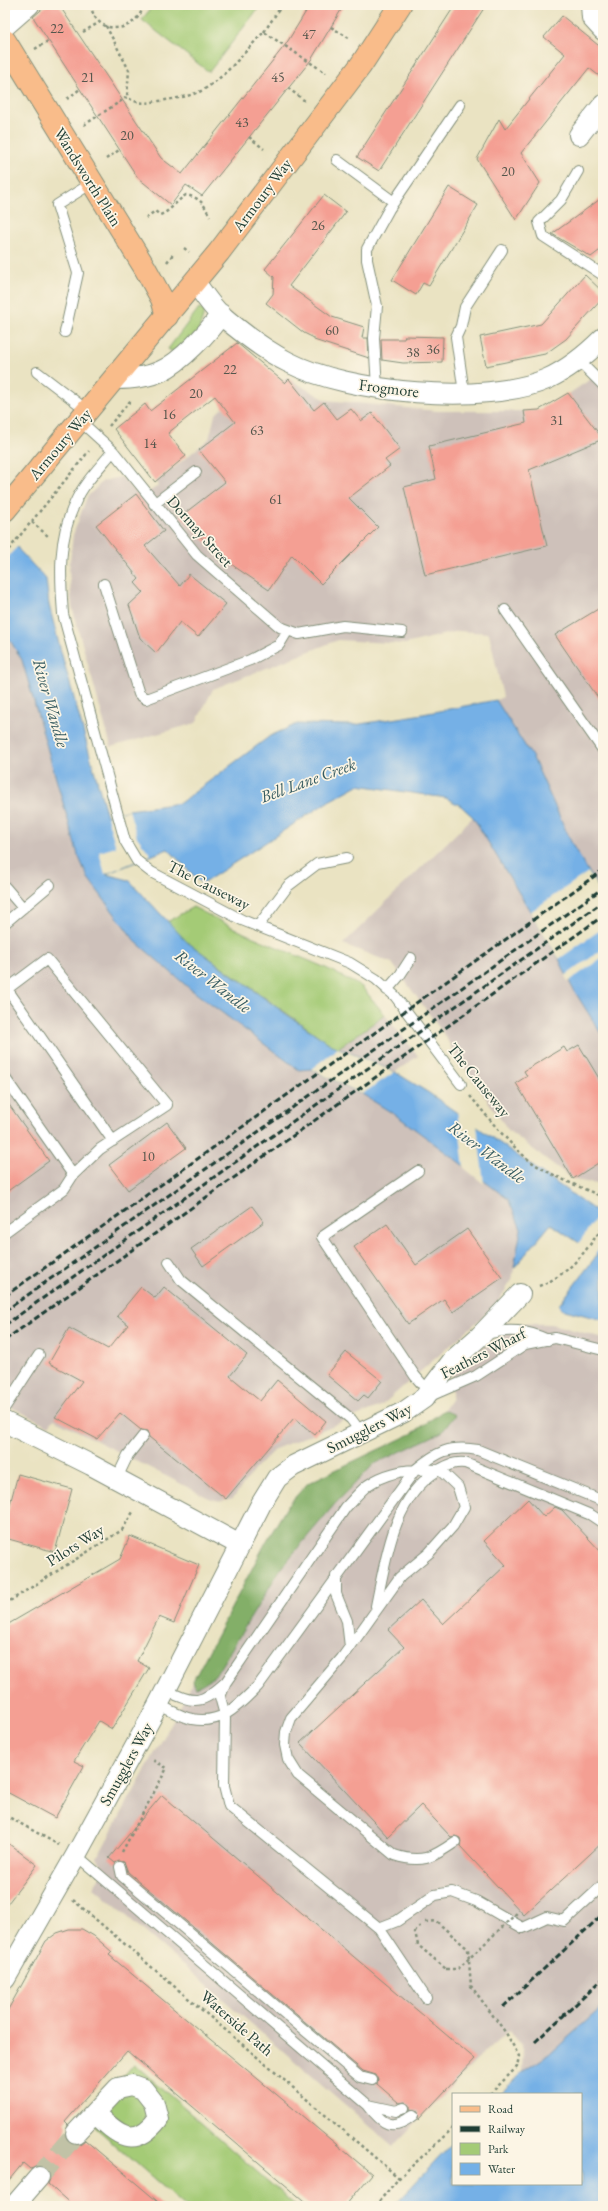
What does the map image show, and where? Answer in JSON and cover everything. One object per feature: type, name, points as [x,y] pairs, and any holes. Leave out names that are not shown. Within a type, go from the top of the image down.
[{"type":"main road","name":"Armoury Way","points":[[5,510],[195,282],[361,65],[400,5]]},
{"type":"main road","name":"Wandsworth Plain","points":[[5,41],[149,274],[162,299],[167,316]]},
{"type":"street","points":[[5,26],[29,5]]},
{"type":"street","points":[[591,5],[592,18],[603,30]]},
{"type":"street","points":[[579,134],[603,105]]},
{"type":"street","name":"Frogmore","points":[[195,282],[221,314],[259,344],[287,362],[308,371],[344,381],[405,392],[464,393],[516,389],[547,379],[579,361],[603,338]]},
{"type":"street","points":[[115,379],[133,379],[162,371],[202,340],[221,314]]},
{"type":"street","name":"Smugglers Way","points":[[5,1979],[76,1855],[162,1697],[261,1504],[277,1478],[293,1466],[362,1434],[404,1412],[426,1395],[453,1360],[480,1336],[520,1294]]},
{"type":"street","points":[[5,1422],[117,1478],[240,1545]]},
{"type":"street","points":[[76,2132],[95,2113]]},
{"type":"street","points":[[14,2206],[39,2177]]},
{"type":"lane","points":[[377,388],[374,353],[377,306],[367,260],[367,249],[394,202],[460,105]]},
{"type":"lane","points":[[337,160],[394,202]]},
{"type":"lane","points":[[578,171],[561,200],[539,222],[542,236],[603,275]]},
{"type":"lane","points":[[65,332],[78,273],[57,205],[92,183]]},
{"type":"lane","points":[[464,393],[456,337],[461,326],[465,307],[502,250]]},
{"type":"lane","points":[[579,361],[603,385]]},
{"type":"lane","name":"Dormay Street","points":[[37,372],[84,416],[145,489],[154,504],[197,555],[237,591],[280,626],[299,634],[343,626],[402,632]]},
{"type":"lane","name":"The Causeway","points":[[112,451],[75,502],[63,538],[60,577],[63,614],[116,813],[125,841],[137,861],[151,872],[258,926],[350,963],[376,979],[395,996],[461,1084]]},
{"type":"lane","points":[[154,504],[196,472]]},
{"type":"lane","points":[[104,584],[140,694],[146,699],[250,660],[279,645],[288,630]]},
{"type":"lane","points":[[505,610],[603,750]]},
{"type":"lane","points":[[258,926],[288,886],[317,864],[347,858]]},
{"type":"lane","points":[[5,923],[50,885]]},
{"type":"lane","points":[[5,887],[23,908]]},
{"type":"lane","points":[[387,990],[400,975],[410,958]]},
{"type":"lane","points":[[5,1232],[64,1189],[73,1175],[100,1149],[113,1141],[167,1104],[47,959],[7,989],[113,1141]]},
{"type":"lane","points":[[5,1078],[73,1175]]},
{"type":"lane","points":[[418,1171],[322,1237],[416,1376],[426,1395]]},
{"type":"lane","points":[[169,1262],[181,1280],[351,1419],[362,1434]]},
{"type":"lane","points":[[480,1336],[500,1330],[528,1331],[548,1340]]},
{"type":"lane","name":"Feathers Wharf","points":[[426,1395],[476,1376],[526,1344],[555,1338],[603,1350]]},
{"type":"lane","points":[[5,1407],[39,1354]]},
{"type":"lane","points":[[117,1478],[128,1455],[143,1436]]},
{"type":"lane","points":[[162,1697],[192,1719],[225,1715],[258,1686],[336,1576],[415,1470],[436,1454],[460,1447],[478,1450],[603,1501]]},
{"type":"lane","points":[[375,1611],[389,1547],[400,1516],[426,1478],[452,1462],[465,1463],[591,1515],[603,1523]]},
{"type":"lane","points":[[426,1998],[379,1928],[229,1806],[224,1786],[225,1715],[220,1697],[226,1682],[346,1507],[368,1485],[397,1472],[440,1470],[458,1487],[464,1507],[454,1526],[429,1553],[400,1577],[350,1647],[291,1718],[286,1732],[288,1759],[298,1775],[394,1855],[409,1860],[424,1860],[433,1857],[456,1842]]},
{"type":"lane","points":[[336,1576],[336,1594],[347,1621],[350,1647]]},
{"type":"lane","points":[[162,1697],[191,1701],[210,1696],[226,1682]]},
{"type":"lane","points":[[76,1855],[368,2105],[379,2120],[386,2124],[396,2125],[405,2122],[413,2115]]},
{"type":"lane","points":[[120,1862],[122,1876],[360,2077],[372,2080]]},
{"type":"lane","points":[[379,1928],[397,1921],[435,1895],[452,1892],[476,1901],[523,1928],[547,1917],[564,1921],[603,1885]]},
{"type":"lane","points":[[368,2105],[396,2111],[404,2108]]},
{"type":"path","points":[[91,5],[95,16],[100,22],[106,26],[123,28],[137,20],[144,5]]},
{"type":"path","points":[[127,97],[133,102],[142,104],[184,96],[200,91],[216,81],[264,32],[282,5]]},
{"type":"path","points":[[83,32],[100,22]]},
{"type":"path","points":[[106,26],[129,70],[127,97]]},
{"type":"path","points":[[331,27],[349,38]]},
{"type":"path","points":[[264,32],[326,73]]},
{"type":"path","points":[[33,50],[48,41]]},
{"type":"path","points":[[288,88],[305,101]]},
{"type":"path","points":[[66,99],[80,89]]},
{"type":"path","points":[[84,125],[127,97]]},
{"type":"path","points":[[249,137],[264,149]]},
{"type":"path","points":[[106,159],[119,150]]},
{"type":"path","points":[[146,218],[155,211],[160,214],[167,212],[178,199],[186,195],[200,200],[210,217]]},
{"type":"path","points":[[184,248],[189,252]]},
{"type":"path","points":[[165,266],[174,253]]},
{"type":"path","points":[[108,428],[135,395]]},
{"type":"path","points":[[5,554],[91,448]]},
{"type":"path","name":"The Causeway","points":[[461,1084],[507,1137],[535,1164],[569,1182],[603,1197]]},
{"type":"path","points":[[520,1294],[551,1281],[577,1262],[603,1227]]},
{"type":"path","name":"Pilots Way","points":[[5,1604],[122,1530],[144,1493]]},
{"type":"path","points":[[120,1862],[167,1768],[133,1750]]},
{"type":"path","points":[[5,1815],[76,1855]]},
{"type":"path","name":"Waterside Path","points":[[58,1887],[399,2178]]},
{"type":"path","points":[[491,2093],[504,2082],[517,2067],[519,2056],[506,2033],[471,1986],[469,1968],[469,1961],[469,1958],[468,1955],[468,1949],[436,1921],[425,1922],[415,1932],[418,1945],[446,1969],[458,1968],[464,1963],[469,1958],[469,1958],[475,1953],[519,1910]]},
{"type":"path","points":[[375,2206],[399,2178],[452,2129]]},
{"type":"shaded area","points":[[603,371],[603,895],[573,846],[533,758],[496,700],[503,697],[489,633],[458,631],[405,644],[338,640],[213,689],[196,723],[111,747],[72,607],[69,571],[73,535],[87,497],[103,481],[121,477],[141,497],[158,486],[156,482],[209,439],[215,415],[223,407],[234,420],[287,378],[326,400],[437,411],[524,411],[539,410],[558,401]]},
{"type":"shaded area","points":[[5,632],[22,660],[78,855],[88,878],[135,941],[189,988],[299,1070],[311,1069],[362,1094],[400,1118],[508,1199],[521,1229],[512,1280],[495,1306],[381,1406],[275,1449],[255,1469],[233,1498],[220,1501],[209,1498],[54,1419],[49,1426],[5,1404]]},
{"type":"shaded area","points":[[473,817],[559,959],[572,987],[603,1037],[603,1185],[574,1180],[509,1131],[452,1050],[446,1037],[392,963],[343,944]]},
{"type":"shaded area","points":[[385,1015],[418,1056],[395,1072],[338,1048]]},
{"type":"shaded area","points":[[501,1323],[551,1324],[603,1338],[603,2061],[550,2054],[522,2072],[523,2048],[510,2030],[481,2056],[393,2146],[93,1887],[105,1869],[97,1858],[177,1713],[266,1542],[288,1505],[308,1483],[413,1433],[444,1410],[452,1398],[452,1374],[472,1353],[499,1339]]},
{"type":"green space","points":[[153,5],[261,5],[209,72],[142,20]]},
{"type":"green space","points":[[199,308],[205,311],[198,332],[173,352],[168,349]]},
{"type":"green space","points":[[193,907],[244,933],[326,968],[362,987],[385,1015],[338,1048],[330,1044],[187,942],[167,922]]},
{"type":"green space","points":[[444,1410],[455,1415],[442,1432],[374,1464],[334,1505],[281,1568],[215,1676],[196,1688],[193,1681],[266,1542],[288,1505],[308,1483],[413,1433]]},
{"type":"green space","points":[[134,2064],[296,2206],[185,2206],[86,2119]]},
{"type":"water","points":[[5,525],[19,550],[46,579],[49,605],[60,648],[107,816],[129,810],[180,803],[270,736],[297,724],[354,725],[496,700],[533,758],[573,846],[603,895],[603,1037],[572,987],[559,959],[473,817],[461,806],[446,798],[358,785],[329,801],[202,884],[168,849],[106,874],[129,880],[187,942],[286,1014],[330,1044],[395,1072],[429,1093],[603,1216],[603,1320],[561,1309],[559,1305],[597,1255],[551,1224],[514,1268],[521,1229],[508,1199],[400,1118],[362,1094],[311,1069],[299,1070],[189,988],[135,941],[88,878],[78,855],[22,660],[5,632]]},
{"type":"water","points":[[603,2006],[603,2206],[393,2206],[452,2144],[452,2185],[582,2185],[582,2093],[501,2093],[522,2072],[550,2054]]},
{"type":"pier","points":[[5,523],[19,545],[5,560]]},
{"type":"pier","points":[[129,810],[137,837],[151,855],[105,874],[99,852],[116,847],[107,817]]},
{"type":"pier","points":[[588,872],[603,895],[603,928],[559,959],[530,912]]},
{"type":"pier","points":[[603,949],[603,957],[568,982],[565,976]]},
{"type":"pier","points":[[338,1048],[395,1072],[362,1094],[311,1069]]},
{"type":"pier","points":[[457,1110],[477,1125],[484,1184],[464,1168]]},
{"type":"pier","points":[[600,1212],[603,1214],[603,1243],[594,1255],[578,1244]]},
{"type":"building","points":[[47,5],[59,5],[161,158],[182,174],[286,44],[310,5],[344,5],[311,60],[202,196],[186,185],[171,205],[138,178],[33,17]]},
{"type":"building","points":[[455,5],[486,5],[379,171],[357,157]]},
{"type":"building","points":[[562,16],[603,49],[603,79],[589,68],[521,153],[540,183],[516,220],[477,159],[499,119],[505,129],[565,54],[544,37]]},
{"type":"building","points":[[449,187],[478,205],[429,286],[423,283],[416,295],[392,280]]},
{"type":"building","points":[[324,195],[346,212],[289,286],[332,317],[364,327],[362,338],[368,338],[369,358],[314,340],[314,338],[304,333],[266,303],[273,294],[274,277],[265,269]]},
{"type":"building","points":[[603,197],[603,248],[591,257],[552,234]]},
{"type":"building","points":[[585,275],[603,292],[603,298],[566,339],[545,354],[486,366],[480,337],[541,324]]},
{"type":"building","points":[[405,336],[443,337],[442,362],[403,363],[382,360],[381,339],[404,339]]},
{"type":"building","points":[[237,343],[285,383],[289,379],[314,410],[324,402],[337,419],[351,409],[361,421],[372,413],[400,449],[385,460],[390,466],[349,498],[378,527],[321,584],[292,555],[269,590],[235,567],[208,544],[181,516],[225,482],[199,450],[235,422],[215,396],[168,433],[186,456],[155,482],[114,429],[145,404],[150,411]]},
{"type":"building","points":[[568,393],[603,439],[529,470],[547,546],[425,575],[404,487],[436,479],[429,446],[526,423],[524,411],[539,410]]},
{"type":"building","points":[[136,494],[164,531],[145,546],[180,586],[189,574],[226,604],[198,637],[180,622],[156,653],[140,638],[129,605],[143,592],[135,583],[139,579],[96,525]]},
{"type":"building","points":[[603,606],[603,705],[555,635]]},
{"type":"building","points":[[579,1045],[603,1085],[603,1160],[573,1179],[516,1083],[527,1076],[524,1071],[564,1047],[567,1052]]},
{"type":"building","points":[[5,1099],[49,1161],[5,1193]]},
{"type":"building","points":[[167,1122],[186,1148],[128,1190],[109,1165]]},
{"type":"building","points":[[252,1206],[264,1222],[203,1266],[191,1249]]},
{"type":"building","points":[[387,1224],[416,1265],[467,1229],[502,1278],[453,1312],[444,1299],[408,1324],[354,1247]]},
{"type":"building","points":[[141,1287],[155,1298],[164,1287],[247,1355],[230,1376],[260,1401],[277,1380],[326,1421],[315,1435],[294,1418],[226,1499],[149,1437],[147,1431],[141,1430],[120,1413],[97,1439],[55,1417],[82,1381],[49,1363],[69,1328],[108,1349],[128,1325],[117,1316]]},
{"type":"building","points":[[346,1352],[382,1381],[368,1398],[364,1395],[358,1401],[327,1375]]},
{"type":"building","points":[[18,1474],[72,1489],[55,1552],[5,1538],[5,1523]]},
{"type":"building","points":[[528,1499],[544,1517],[555,1507],[562,1510],[603,1554],[603,1842],[524,1915],[460,1846],[460,1838],[455,1836],[451,1837],[421,1805],[388,1837],[300,1743],[404,1647],[388,1630],[421,1600],[443,1624],[506,1565],[484,1541]]},
{"type":"building","points":[[130,1536],[199,1565],[174,1623],[159,1617],[137,1661],[149,1668],[112,1729],[99,1721],[74,1761],[84,1766],[55,1818],[5,1791],[5,1626],[120,1559]]},
{"type":"building","points":[[162,1795],[475,2059],[418,2120],[418,2111],[410,2109],[410,2105],[405,2102],[399,2103],[377,2084],[378,2079],[376,2075],[363,2071],[128,1872],[124,1862],[119,1861],[115,1863],[109,1858]]},
{"type":"building","points":[[5,1841],[37,1865],[5,1907]]},
{"type":"building","points":[[69,1929],[82,1929],[94,1936],[112,1952],[109,1955],[372,2174],[345,2206],[310,2206],[127,2051],[65,2122],[68,2125],[65,2136],[68,2141],[74,2144],[80,2144],[85,2140],[163,2206],[73,2206],[48,2184],[50,2173],[41,2166],[30,2169],[23,2163],[5,2185],[5,2015],[46,1941],[57,1933]]},
{"type":"tunnel","points":[[39,2177],[76,2133]]},
{"type":"railway","points":[[5,1296],[603,870]]},
{"type":"railway","points":[[5,1311],[603,888]]},
{"type":"railway","points":[[5,1325],[603,902]]},
{"type":"railway","points":[[5,1340],[603,916]]},
{"type":"railway","points":[[503,2007],[603,1914]]},
{"type":"railway","points":[[535,2042],[603,1979]]},
{"type":"water label","name":"River Wandle","points":[[51,703]]},
{"type":"water label","name":"Bell Lane Creek","points":[[308,780]]},
{"type":"water label","name":"River Wandle","points":[[213,981]]},
{"type":"water label","name":"River Wandle","points":[[487,1152]]}]
